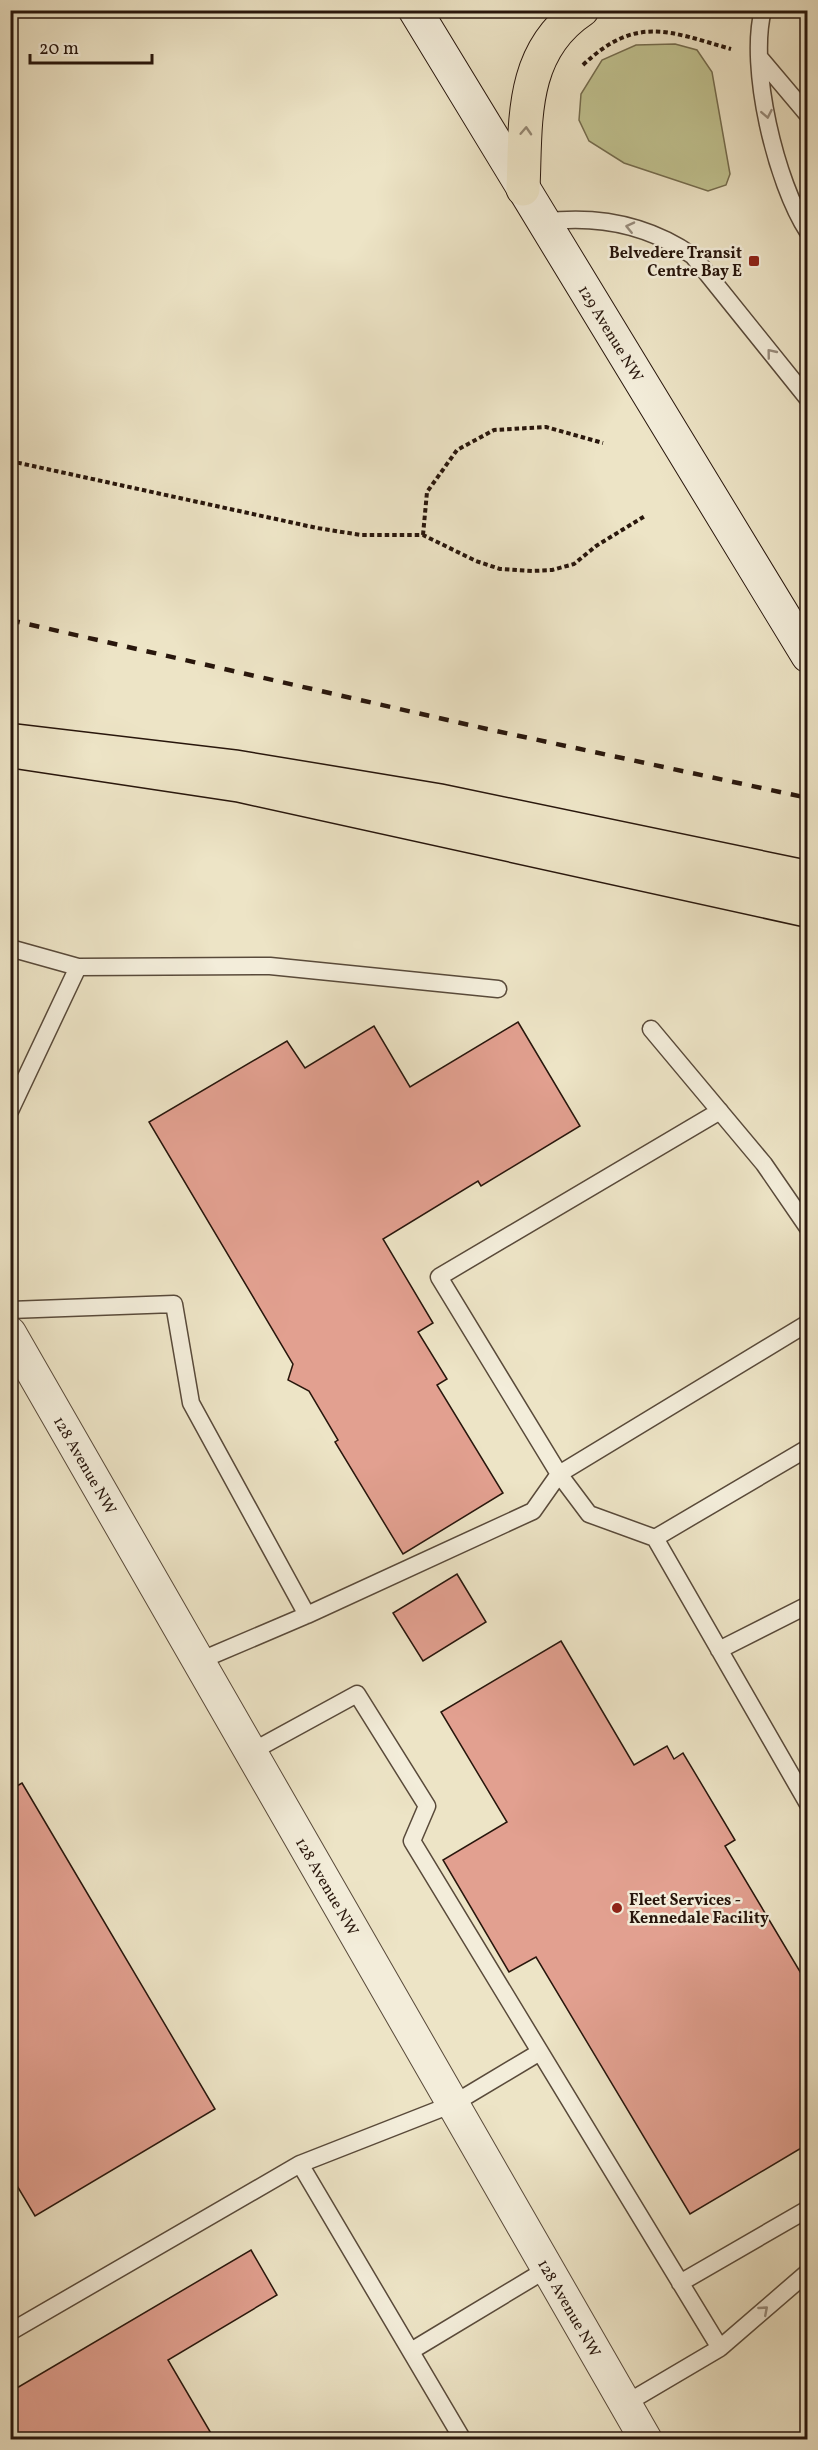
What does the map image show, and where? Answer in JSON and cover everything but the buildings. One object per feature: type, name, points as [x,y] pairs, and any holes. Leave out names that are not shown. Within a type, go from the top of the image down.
[{"type":"main road","points":[[523,189],[527,96],[533,72],[559,28],[582,10]]},
{"type":"street","name":"129 Avenue NW","points":[[415,10],[807,656]]},
{"type":"street","name":"128 Avenue NW","points":[[10,1333],[646,2439]]},
{"type":"lane","points":[[763,10],[758,56],[777,168],[807,232]]},
{"type":"lane","points":[[758,56],[807,115]]},
{"type":"lane","points":[[543,222],[581,220],[652,232],[693,256],[807,399]]},
{"type":"lane","points":[[10,948],[78,967],[270,966],[498,989]]},
{"type":"lane","points":[[10,1111],[78,967]]},
{"type":"lane","points":[[651,1029],[764,1164],[807,1228]]},
{"type":"lane","points":[[720,1111],[439,1277],[559,1474],[589,1514],[656,1538],[807,1804]]},
{"type":"lane","points":[[10,1310],[174,1304],[191,1403],[307,1615]]},
{"type":"lane","points":[[199,1661],[307,1615],[533,1511],[559,1474],[807,1323]]},
{"type":"lane","points":[[656,1538],[807,1448]]},
{"type":"lane","points":[[719,1650],[807,1605]]},
{"type":"lane","points":[[251,1752],[357,1694],[427,1806],[412,1841],[720,2348]]},
{"type":"lane","points":[[10,2332],[300,2164],[453,2104],[540,2052]]},
{"type":"lane","points":[[300,2164],[463,2439]]},
{"type":"lane","points":[[680,2283],[807,2209]]},
{"type":"lane","points":[[411,2351],[548,2269]]},
{"type":"lane","points":[[625,2404],[720,2348],[807,2272]]},
{"type":"path","points":[[580,68],[614,40],[633,34],[663,32],[703,41]]},
{"type":"path","points":[[423,535],[427,492],[457,450],[494,430],[546,427],[603,443]]},
{"type":"path","points":[[10,461],[317,528],[361,535],[423,535],[466,557],[500,569],[552,570],[574,564],[596,546],[645,516]]},
{"type":"green space","points":[[675,44],[697,50],[712,72],[730,174],[726,185],[708,191],[624,163],[589,141],[579,120],[581,94],[602,60],[636,45]]},
{"type":"tram line","points":[[10,723],[238,750],[443,784],[808,860]]},
{"type":"tram line","points":[[10,768],[236,802],[808,928]]},
{"type":"railway","points":[[10,620],[487,729],[808,798]]},
{"type":"place","name":"Belvedere Transit Centre Bay E","points":[[754,261]]},
{"type":"place","name":"Fleet Services - Kennedale Facility","points":[[617,1908]]}]
